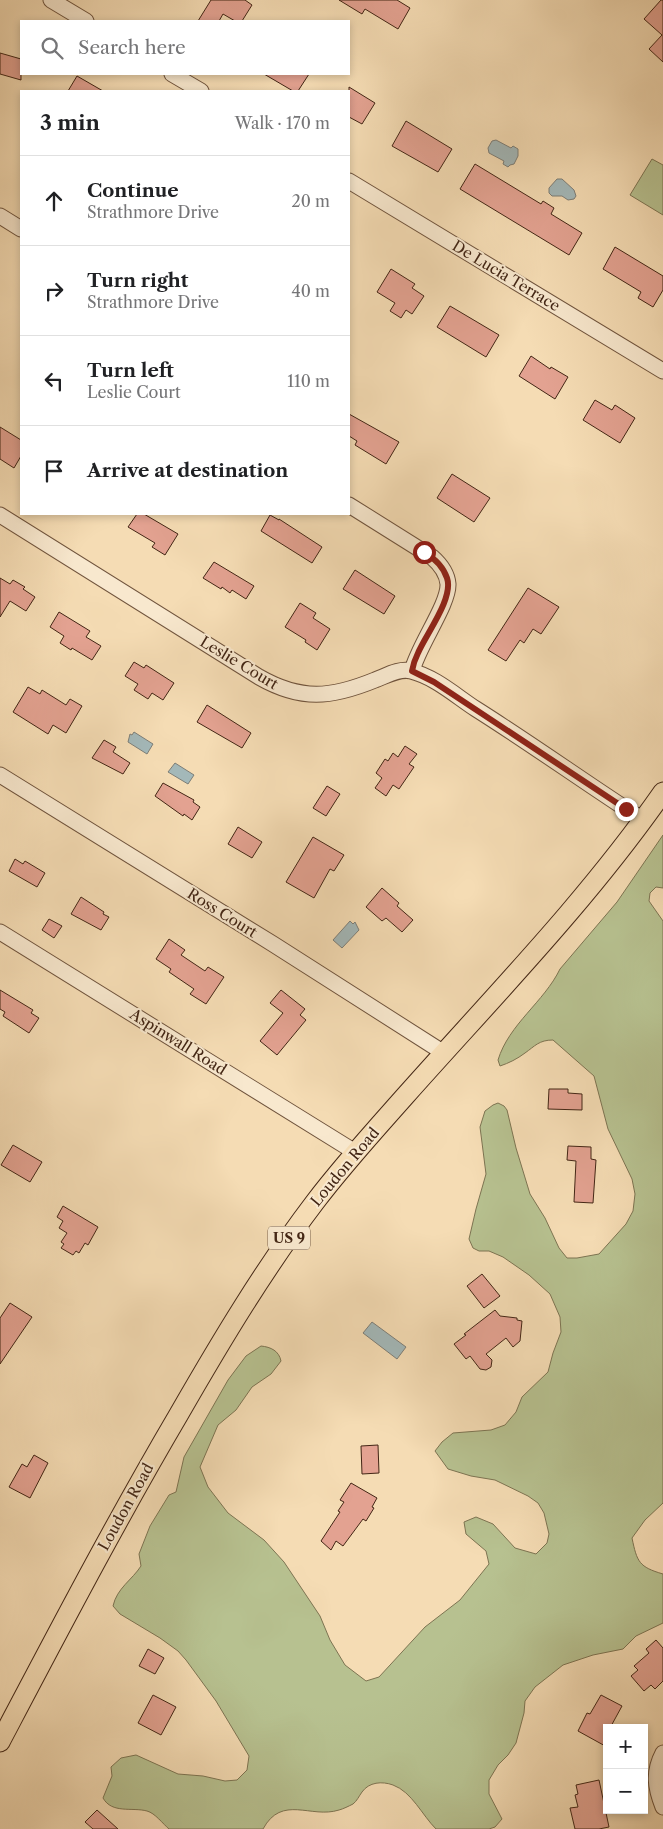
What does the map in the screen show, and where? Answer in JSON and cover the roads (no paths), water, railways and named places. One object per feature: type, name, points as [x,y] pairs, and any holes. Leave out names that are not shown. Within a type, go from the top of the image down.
[{"type":"main road","name":"Loudon Road","points":[[0,1742],[114,1528],[229,1328],[284,1244],[315,1201],[355,1152],[613,861],[663,792]]},
{"type":"street","points":[[51,0],[84,20]]},
{"type":"street","points":[[174,75],[199,90]]},
{"type":"street","name":"De Lucia Terrace","points":[[350,182],[663,371]]},
{"type":"street","points":[[0,216],[20,228]]},
{"type":"street","points":[[350,506],[432,557],[441,566],[447,577],[448,588],[445,600],[417,653],[412,671],[427,677],[476,708],[643,820]]},
{"type":"street","name":"Leslie Court","points":[[0,514],[259,677],[290,692],[312,695],[333,693],[350,689],[398,671],[412,671]]},
{"type":"street","name":"Ross Court","points":[[0,775],[264,938],[444,1053]]},
{"type":"street","name":"Aspinwall Road","points":[[0,932],[355,1152]]},
{"type":"street","points":[[663,1753],[656,1769],[655,1780],[663,1807]]}]
